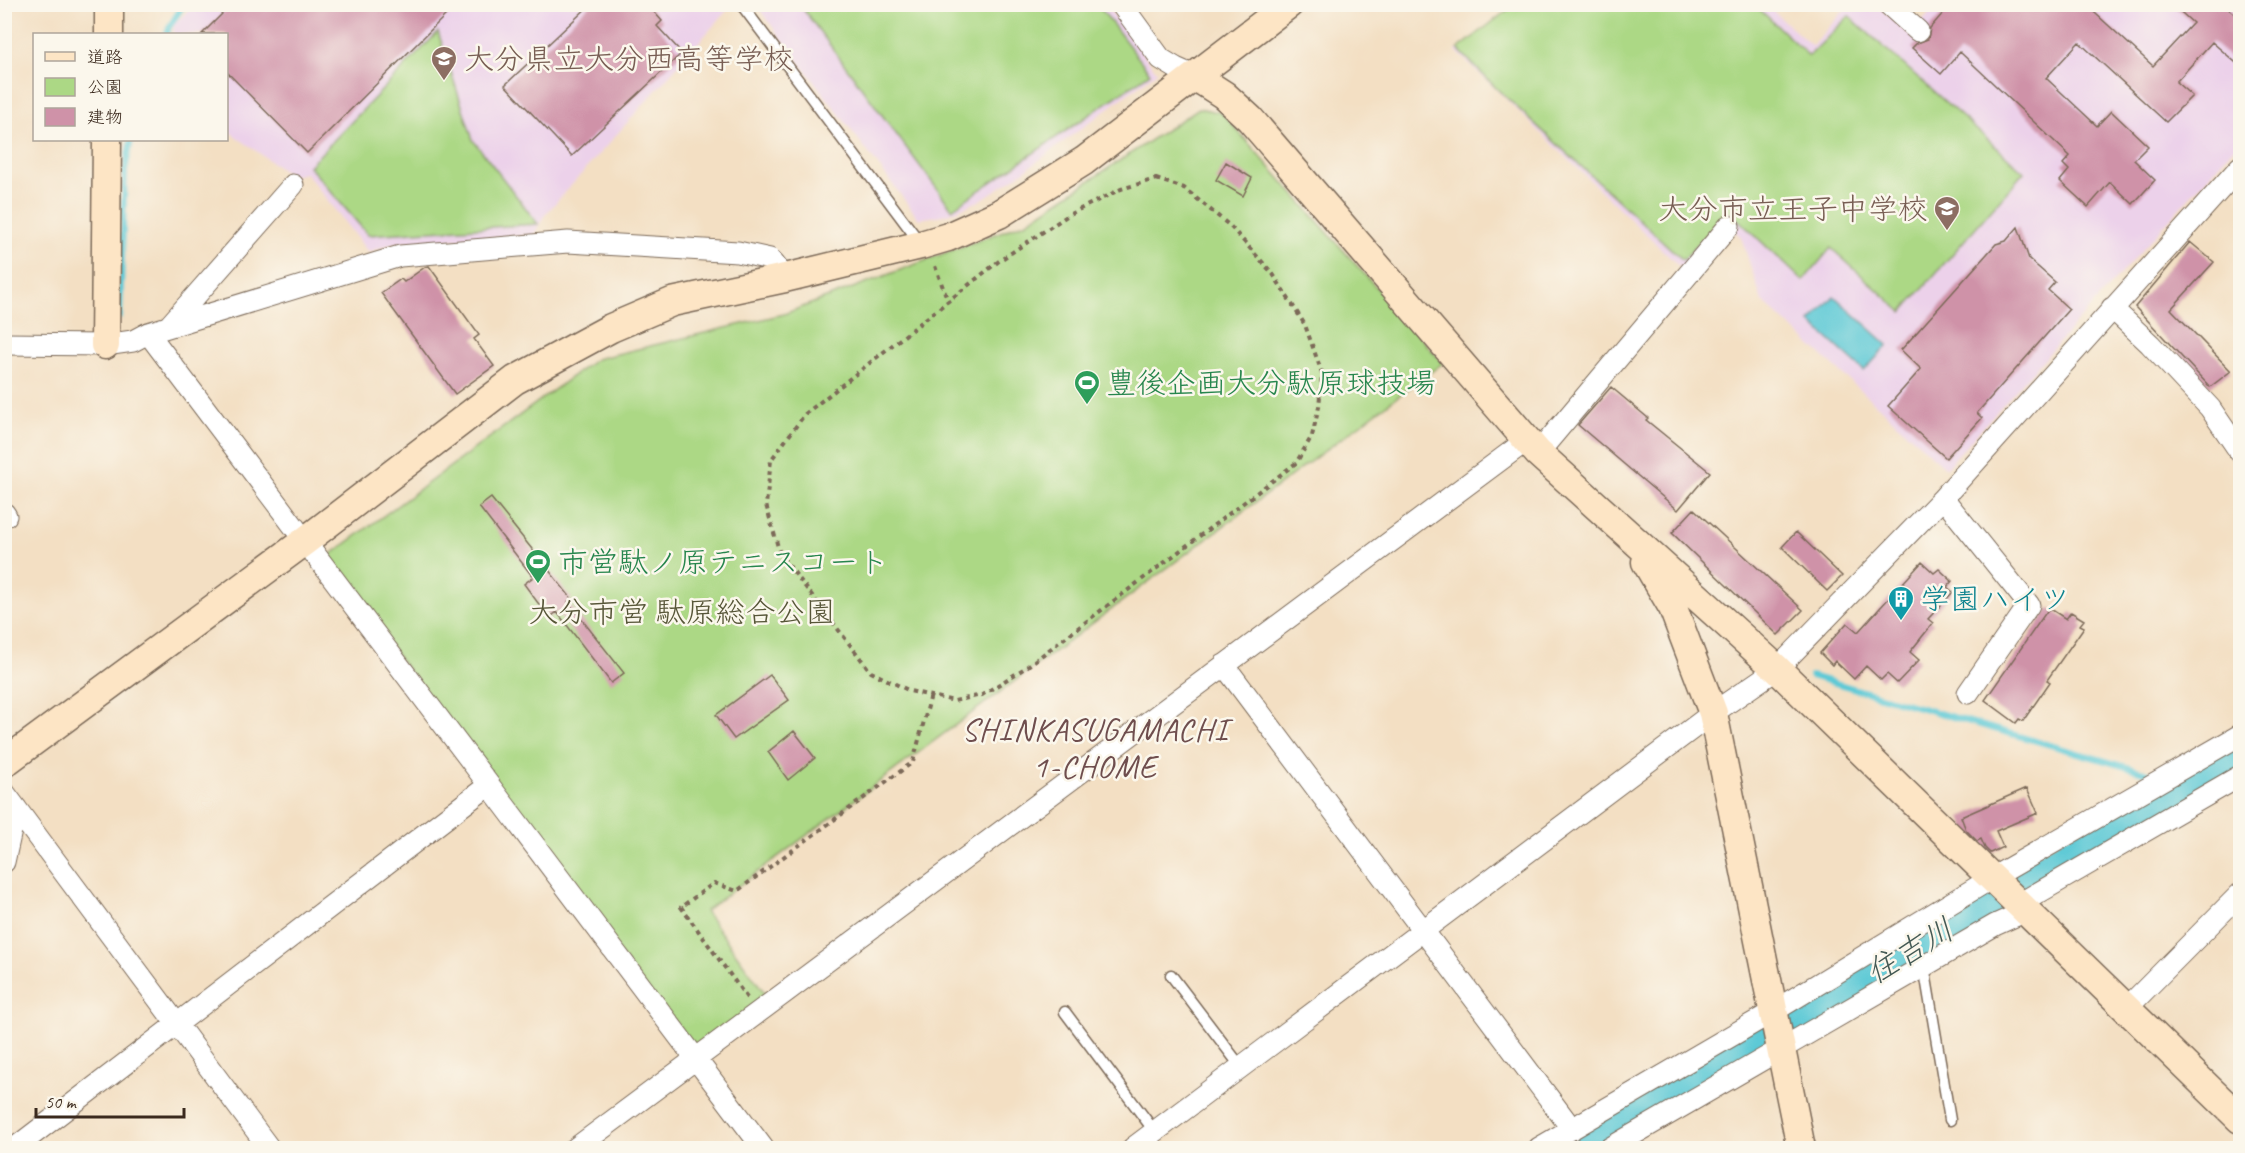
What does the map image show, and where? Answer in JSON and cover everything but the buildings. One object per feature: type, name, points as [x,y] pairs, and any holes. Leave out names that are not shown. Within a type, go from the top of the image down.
[{"type":"street","points":[[109,4],[109,33]]},
{"type":"street","points":[[1121,4],[1161,59],[1224,95],[1250,119],[1532,445],[1584,496],[1777,669],[2241,1119]]},
{"type":"street","points":[[4,764],[305,541],[515,380],[611,328],[672,302],[785,278],[928,255],[948,237],[978,224],[1041,190],[1084,161],[1289,4]]},
{"type":"street","points":[[1888,4],[1918,32]]},
{"type":"street","points":[[105,345],[107,141]]},
{"type":"street","points":[[1133,1149],[1713,713],[1777,669],[1943,498],[2241,166]]},
{"type":"street","points":[[169,326],[293,185]]},
{"type":"street","points":[[576,1149],[1515,449],[1532,445],[1729,226]]},
{"type":"street","points":[[4,344],[105,345],[133,341],[169,326],[400,256],[568,242],[738,252],[770,259],[785,278]]},
{"type":"street","points":[[2112,308],[2150,344],[2210,408],[2241,452]]},
{"type":"street","points":[[148,333],[763,1149]]},
{"type":"street","points":[[1584,496],[1647,564],[1673,608],[1713,713],[1801,1149]]},
{"type":"street","points":[[1943,498],[2029,605],[1968,693]]},
{"type":"street","points":[[1224,665],[1572,1129]]},
{"type":"street","points":[[1539,1149],[1774,1011],[1992,878],[2241,735]]},
{"type":"street","points":[[1610,1149],[1995,925],[2241,776]]},
{"type":"street","points":[[15,1149],[489,785]]},
{"type":"street","points":[[10,800],[269,1149]]},
{"type":"street","points":[[4,862],[10,800]]},
{"type":"street","points":[[2127,1008],[2241,894]]},
{"type":"lane","points":[[741,4],[928,255]]},
{"type":"lane","points":[[1924,965],[1950,1120]]},
{"type":"lane","points":[[1171,975],[1241,1067]]},
{"type":"lane","points":[[1065,1012],[1155,1132]]},
{"type":"path","points":[[1156,179],[1184,188],[1230,226],[1273,274],[1305,325],[1322,374],[1312,436],[1296,463],[1025,668],[982,695],[954,701],[931,695],[910,691],[871,672],[780,554],[766,505],[771,460],[806,414],[999,261],[1070,214],[1121,189],[1156,179]]},
{"type":"path","points":[[928,255],[948,301]]},
{"type":"path","points":[[758,1013],[681,908],[714,883],[737,891],[913,762],[931,695]]},
{"type":"shaded area","name":"大分県立大分西高等学校","points":[[194,5],[732,5],[544,216],[534,235],[395,243],[368,252],[306,173],[291,176],[228,131],[228,33],[173,33],[174,24]]},
{"type":"shaded area","name":"大分県立大分西高等学校","points":[[756,5],[1106,5],[1157,72],[1019,175],[979,201],[948,214],[919,219]]},
{"type":"shaded area","name":"大分市立王子中学校","points":[[1513,5],[1766,5],[1812,46],[1849,5],[1877,5],[1910,35],[1937,5],[2230,5],[2240,14],[2240,141],[1946,468],[1762,301],[1741,237],[1725,222],[1683,270],[1456,51]]},
{"type":"green space","name":"大分県立大分西高等学校","points":[[800,5],[1098,5],[1150,73],[952,209]]},
{"type":"green space","points":[[1514,5],[1755,5],[1809,56],[1849,16],[2024,172],[1902,312],[1831,248],[1803,281],[1729,211],[1683,260],[1496,88],[1458,49]]},
{"type":"green space","points":[[438,32],[473,140],[538,224],[368,235],[309,166]]},
{"type":"green space","name":"大分市営 駄原総合公園","points":[[1199,108],[1222,113],[1443,363],[705,911],[770,1000],[695,1055],[325,559],[596,359],[784,314],[1027,222]]},
{"type":"water","points":[[1834,296],[1888,345],[1864,371],[1810,322]]},
{"type":"waterway","points":[[167,33],[184,4]]},
{"type":"waterway","points":[[120,316],[125,171],[131,141]]},
{"type":"waterway","points":[[1811,676],[2154,775]]},
{"type":"waterway","name":"住吉川","points":[[1580,1148],[2240,754]]},
{"type":"waterway","name":"住吉川","points":[[2181,783],[2190,786]]},
{"type":"place","name":"大分県立大分西高等学校","points":[[444,82]]},
{"type":"place","name":"大分市立王子中学校","points":[[1947,232]]},
{"type":"place","name":"豊後企画大分駄原球技場","points":[[1087,406]]},
{"type":"place","name":"市営駄ノ原テニスコート","points":[[538,585]]},
{"type":"place","name":"学園ハイツ","points":[[1901,622]]},
{"type":"district","name":"SHINKASUGAMACHI 1-CHOME","points":[[1095,748]]}]
